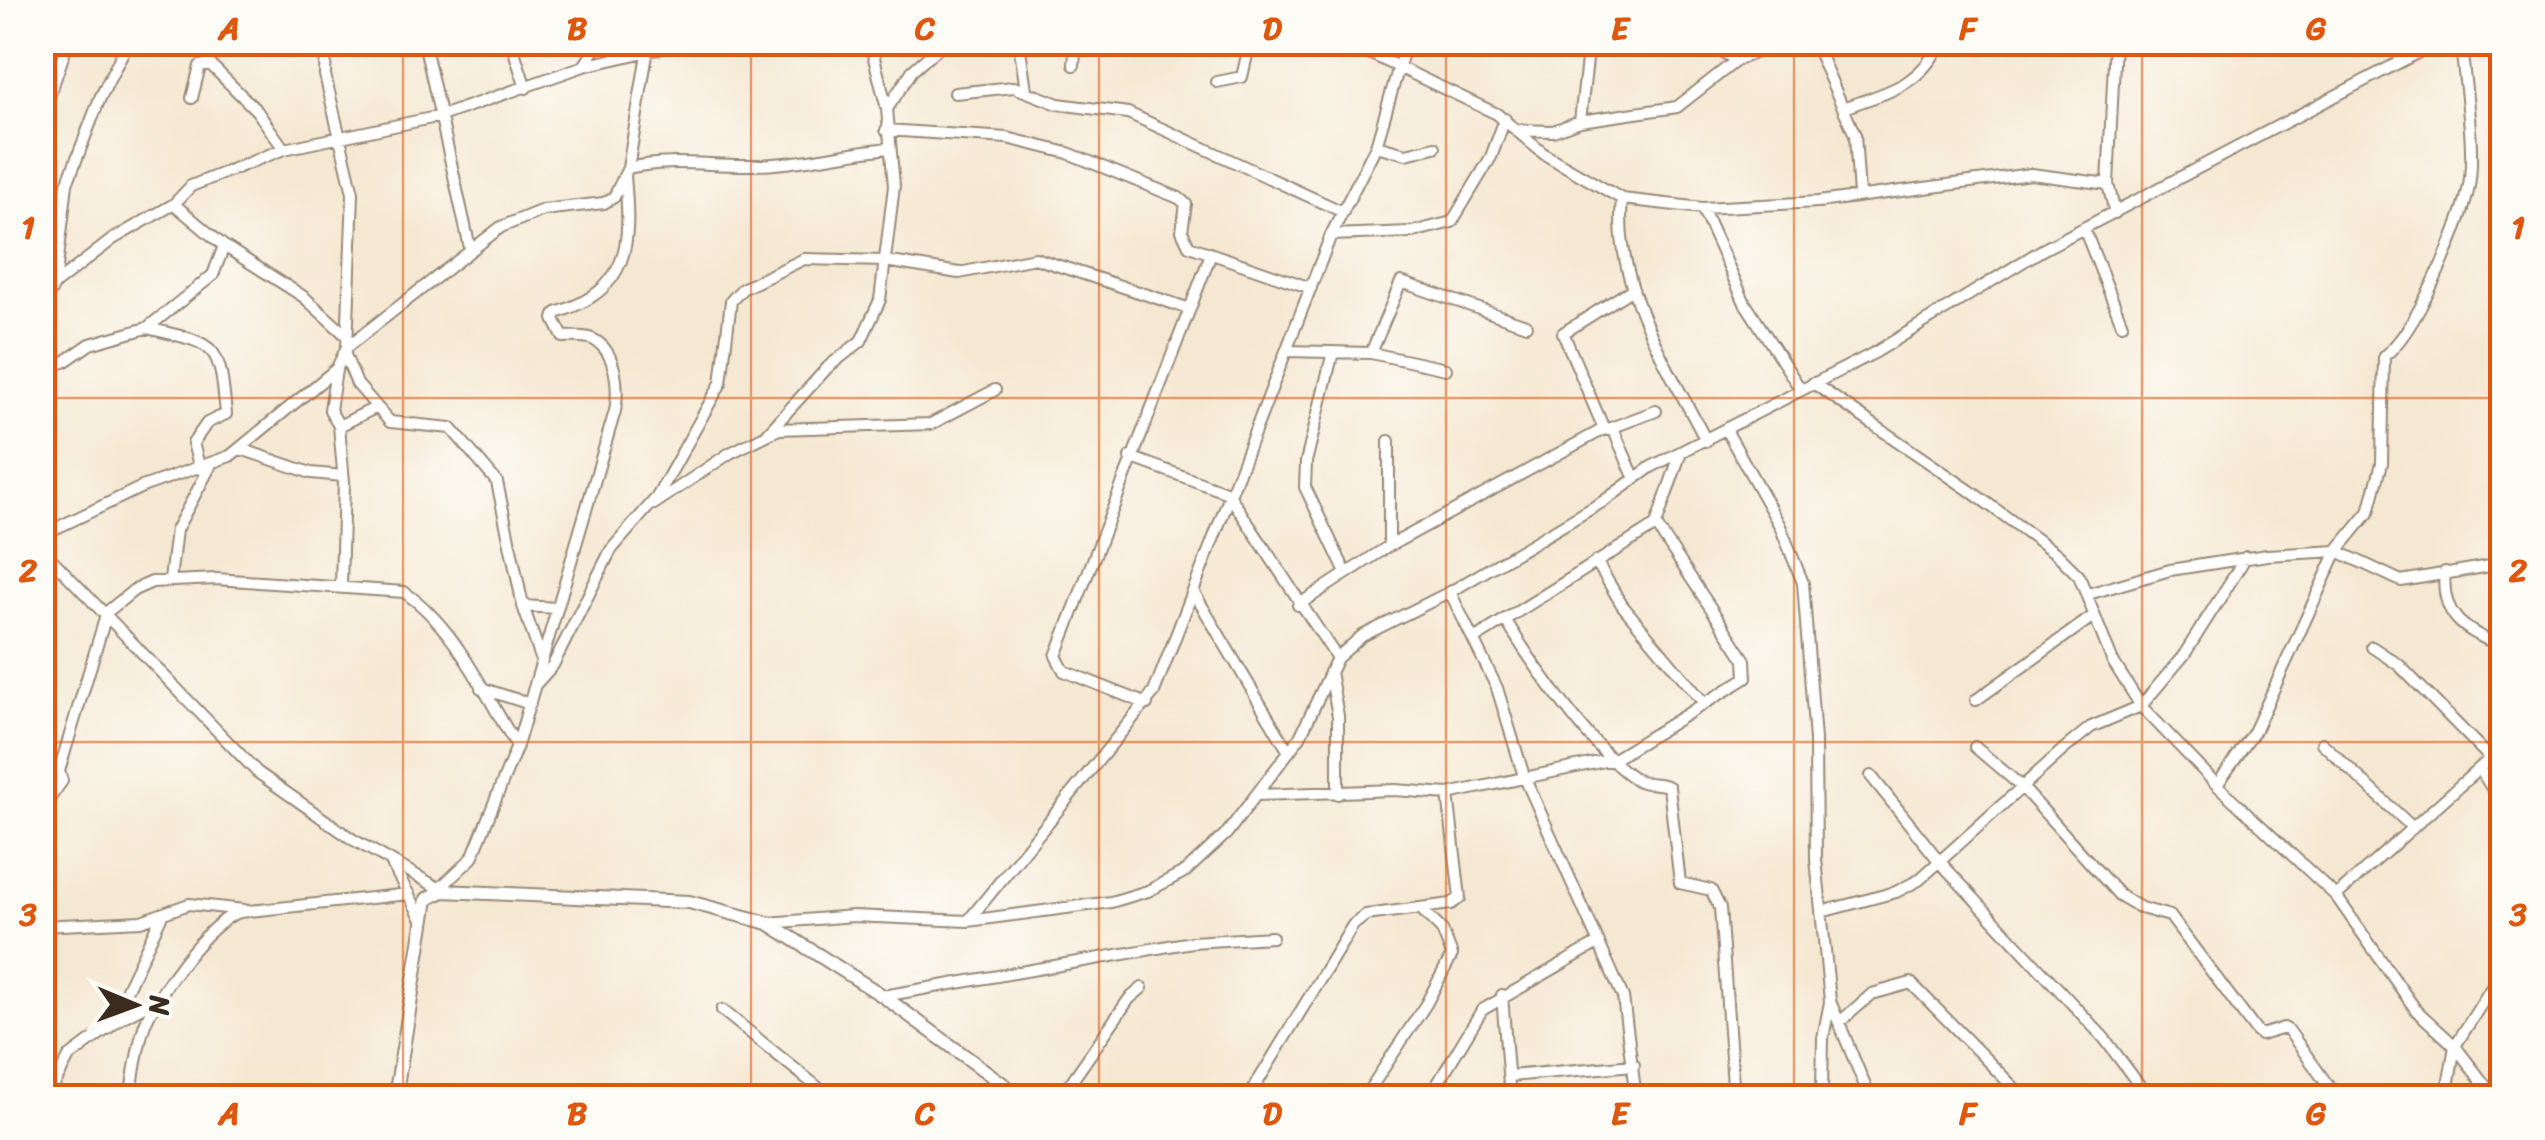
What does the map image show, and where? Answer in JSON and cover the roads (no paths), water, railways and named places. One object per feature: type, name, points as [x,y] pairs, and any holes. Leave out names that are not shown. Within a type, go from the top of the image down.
[{"type":"street","points":[[42,117],[68,42]]},
{"type":"street","points":[[42,306],[54,284],[67,184],[100,98],[128,42]]},
{"type":"street","points":[[326,42],[325,76],[353,193],[346,346],[356,384],[390,422],[450,428],[492,474],[523,606],[542,661]]},
{"type":"street","points":[[424,42],[470,248]]},
{"type":"street","points":[[511,42],[526,88]]},
{"type":"street","points":[[584,66],[600,42]]},
{"type":"street","points":[[54,284],[113,239],[174,204],[192,186],[284,149],[441,116],[584,66],[688,42]]},
{"type":"street","points":[[645,510],[767,434],[828,367],[861,341],[880,300],[894,186],[887,109],[870,42]]},
{"type":"street","points":[[887,109],[912,72],[945,42]]},
{"type":"street","points":[[1019,42],[1026,90]]},
{"type":"street","points":[[1074,65],[1076,42]]},
{"type":"street","points":[[1217,82],[1242,77],[1250,42]]},
{"type":"street","points":[[1346,42],[1505,119],[1544,154],[1622,199],[1702,208],[1859,196],[2031,174],[2108,184]]},
{"type":"street","points":[[968,921],[1147,704],[1332,235],[1376,146],[1406,42]]},
{"type":"street","points":[[1580,122],[1590,42]]},
{"type":"street","points":[[1704,42],[1737,60]]},
{"type":"street","points":[[1521,130],[1553,131],[1580,122],[1677,107],[1737,60],[1781,42]]},
{"type":"street","points":[[1814,42],[1855,135],[1859,196]]},
{"type":"street","points":[[1844,108],[1912,82],[1929,66],[1940,42]]},
{"type":"street","points":[[2115,42],[2108,184],[2116,213]]},
{"type":"street","points":[[2389,42],[2401,59]]},
{"type":"street","points":[[768,923],[854,916],[968,921],[1111,902],[1148,891],[1186,871],[1258,795],[1289,752],[1338,658],[1362,636],[1450,592],[1681,452],[1890,344],[2042,250],[2438,42]]},
{"type":"street","points":[[2216,785],[2254,732],[2337,551],[2369,512],[2378,483],[2384,356],[2403,340],[2424,300],[2469,189],[2462,42]]},
{"type":"street","points":[[340,585],[343,476],[338,426],[330,410],[336,370],[346,346],[501,227],[543,210],[604,204],[620,189],[647,54]]},
{"type":"street","points":[[192,98],[200,66],[210,64],[258,112],[284,149]]},
{"type":"street","points":[[954,93],[1026,90],[1058,104],[1128,113],[1343,212]]},
{"type":"street","points":[[1332,235],[1412,232],[1452,222],[1490,156],[1505,119]]},
{"type":"street","points":[[886,130],[1007,138],[1068,154],[1178,198],[1188,212],[1183,240],[1311,288]]},
{"type":"street","points":[[1376,146],[1406,154],[1435,147]]},
{"type":"street","points":[[626,172],[666,162],[745,166],[806,162],[889,148]]},
{"type":"street","points":[[395,1098],[427,899],[472,858],[517,746],[618,389],[611,362],[598,341],[563,337],[554,319],[556,313],[584,305],[615,276],[627,239],[626,172]]},
{"type":"street","points":[[1622,199],[1621,237],[1630,290],[1706,441]]},
{"type":"street","points":[[174,204],[224,246],[304,297],[346,346]]},
{"type":"street","points":[[1702,208],[1745,304],[1801,390]]},
{"type":"street","points":[[2084,231],[2122,324]]},
{"type":"street","points":[[42,367],[64,362],[90,344],[147,328],[213,275],[224,246]]},
{"type":"street","points":[[1147,704],[1064,672],[1056,656],[1187,308],[1212,254]]},
{"type":"street","points":[[535,685],[553,666],[611,550],[667,480],[721,383],[735,294],[804,259],[885,261],[959,273],[1035,258],[1187,308]]},
{"type":"street","points":[[1371,354],[1401,282],[1526,325]]},
{"type":"street","points":[[1606,429],[1563,332],[1630,290]]},
{"type":"street","points":[[147,328],[210,346],[220,360],[226,414],[207,423],[194,443],[205,468],[176,530],[170,580]]},
{"type":"street","points":[[1286,352],[1371,354],[1446,369]]},
{"type":"street","points":[[1334,352],[1306,462],[1305,487],[1346,572]]},
{"type":"street","points":[[42,535],[152,483],[205,468],[241,448],[336,370]]},
{"type":"street","points":[[1813,383],[2057,554],[2088,594],[2092,617],[2141,706],[2216,785],[2336,896],[2416,1010],[2454,1046],[2496,1098]]},
{"type":"street","points":[[767,434],[804,427],[932,424],[994,390]]},
{"type":"street","points":[[338,426],[377,406]]},
{"type":"street","points":[[1298,604],[1389,546],[1606,429],[1656,410]]},
{"type":"street","points":[[1606,429],[1614,431],[1635,479]]},
{"type":"street","points":[[1726,430],[1780,526],[1803,583],[1810,641],[1821,912],[1830,1002],[1823,1038],[1822,1091]]},
{"type":"street","points":[[1389,441],[1389,546]]},
{"type":"street","points":[[241,448],[311,473],[343,476]]},
{"type":"street","points":[[1474,639],[1656,525],[1681,452]]},
{"type":"street","points":[[1130,457],[1228,493],[1298,604],[1338,658]]},
{"type":"street","points":[[1258,795],[1395,790],[1448,794],[1614,759],[1746,678],[1748,670],[1656,525]]},
{"type":"street","points":[[42,549],[258,772],[302,807],[441,890],[689,902],[768,923],[883,996],[1022,1098]]},
{"type":"street","points":[[2088,594],[2170,570],[2246,557],[2337,551],[2401,581],[2502,564]]},
{"type":"street","points":[[1821,912],[1896,892],[1940,862],[2021,786],[2092,727],[2141,706],[2184,655],[2246,557]]},
{"type":"street","points":[[1596,561],[1622,605],[1704,704]]},
{"type":"street","points":[[2445,572],[2442,597],[2450,610],[2468,630],[2502,646]]},
{"type":"street","points":[[58,771],[107,612],[134,590],[170,580],[340,585],[404,592],[424,606],[517,746]]},
{"type":"street","points":[[1193,591],[1289,752]]},
{"type":"street","points":[[1450,592],[1497,688],[1524,776],[1623,997],[1636,1098]]},
{"type":"street","points":[[523,606],[558,608]]},
{"type":"street","points":[[1976,700],[2092,617]]},
{"type":"street","points":[[1505,619],[1532,665],[1614,759],[1638,780],[1669,787],[1680,882],[1711,890],[1716,896],[1734,1098]]},
{"type":"street","points":[[2372,647],[2399,665],[2491,758]]},
{"type":"street","points":[[1330,672],[1338,716],[1338,794]]},
{"type":"street","points":[[480,688],[530,704]]},
{"type":"street","points":[[2322,742],[2413,828]]},
{"type":"street","points":[[1975,748],[2021,786],[2119,895],[2141,908],[2170,916],[2261,1036],[2284,1028],[2289,1031],[2337,1098]]},
{"type":"street","points":[[2336,896],[2502,748]]},
{"type":"street","points":[[42,754],[62,781],[42,808]]},
{"type":"street","points":[[2480,769],[2502,804]]},
{"type":"street","points":[[1871,776],[1940,862],[2104,1038],[2149,1098]]},
{"type":"street","points":[[1248,1098],[1353,925],[1366,915],[1460,898],[1448,794]]},
{"type":"street","points":[[391,861],[422,920]]},
{"type":"street","points":[[130,1098],[145,1024],[181,966],[223,920],[250,911],[409,894]]},
{"type":"street","points":[[42,926],[118,925],[189,904],[250,911]]},
{"type":"street","points":[[1364,1098],[1426,1004],[1452,955],[1442,930],[1420,908]]},
{"type":"street","points":[[108,1030],[162,915]]},
{"type":"street","points":[[883,996],[1192,942],[1272,937]]},
{"type":"street","points":[[1429,1098],[1482,1010],[1598,943]]},
{"type":"street","points":[[2446,1098],[2454,1046],[2502,971]]},
{"type":"street","points":[[1841,1021],[1872,994],[1912,982],[2024,1098]]},
{"type":"street","points":[[1060,1098],[1129,999],[1142,988]]},
{"type":"street","points":[[47,1098],[60,1066],[162,996]]},
{"type":"street","points":[[1502,996],[1510,1098]]},
{"type":"street","points":[[1830,1002],[1870,1098]]},
{"type":"street","points":[[722,1010],[830,1098]]},
{"type":"street","points":[[1509,1076],[1634,1065]]}]
